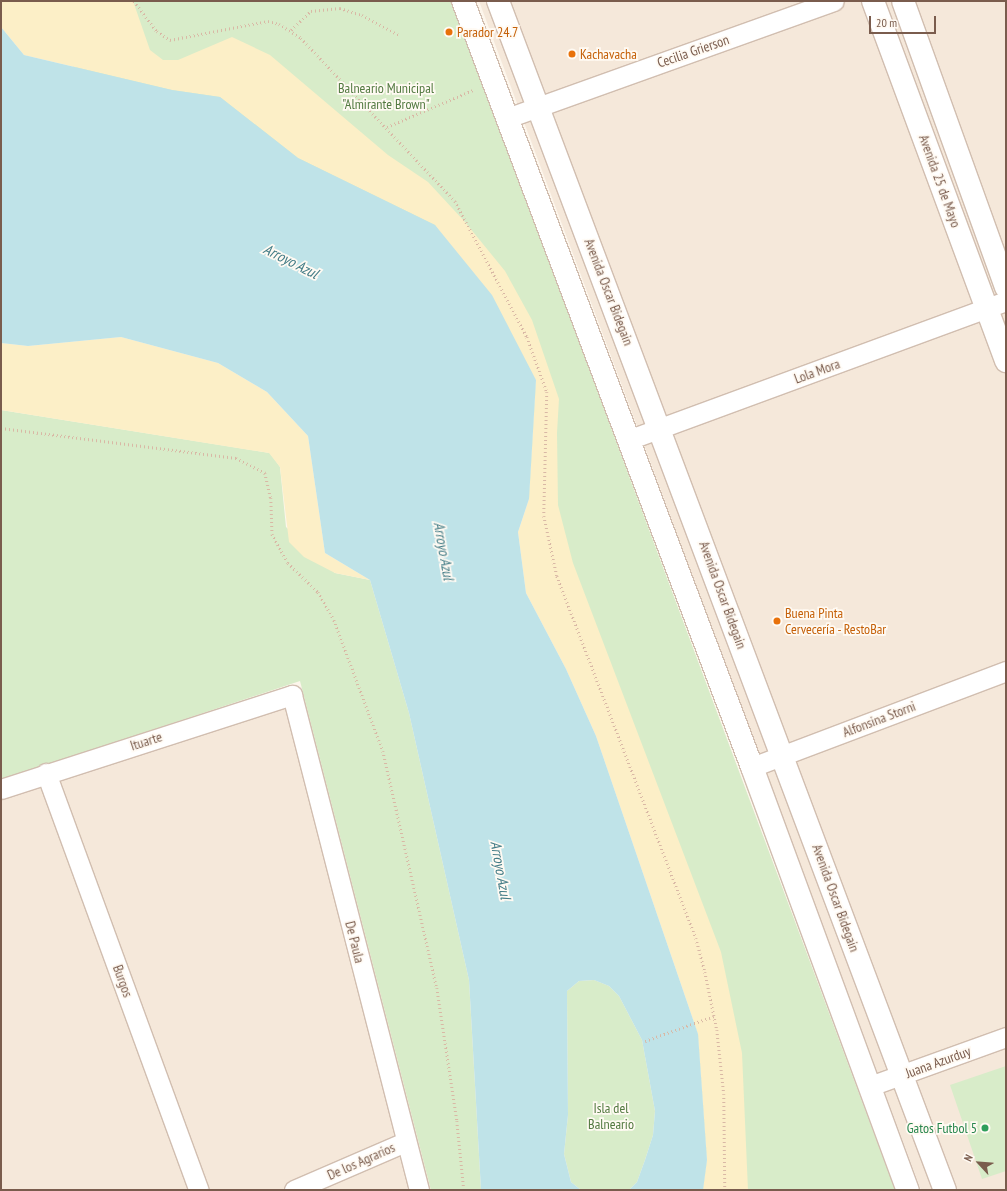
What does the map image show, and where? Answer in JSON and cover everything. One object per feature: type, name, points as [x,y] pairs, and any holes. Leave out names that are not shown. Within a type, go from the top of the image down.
[{"type":"main road","points":[[463,1],[752,767],[908,1190]]},
{"type":"main road","name":"Avenida Oscar Bidegain","points":[[498,1],[662,429],[945,1190]]},
{"type":"main road","name":"Avenida 25 de Mayo","points":[[873,1],[996,305],[1006,361]]},
{"type":"main road","name":"Avenida 25 de Mayo","points":[[903,1],[1006,287]]},
{"type":"street","name":"Cecilia Grierson","points":[[507,118],[538,105],[834,1]]},
{"type":"street","name":"Lola Mora","points":[[628,440],[662,429],[996,305]]},
{"type":"street","name":"Alfonsina Storni","points":[[752,767],[1006,671]]},
{"type":"street","name":"Ituarte","points":[[1,789],[46,773],[292,694]]},
{"type":"street","name":"De Paula","points":[[292,694],[405,1142],[419,1190]]},
{"type":"street","name":"Burgos","points":[[46,773],[199,1190]]},
{"type":"street","name":"Juana Azurduy","points":[[870,1086],[1006,1037]]},
{"type":"street","name":"De los Agrarios","points":[[294,1190],[405,1142]]},
{"type":"path","points":[[134,1],[157,32],[170,40],[254,22],[268,21],[291,30],[386,127],[455,201],[539,364],[546,392],[544,516],[551,555],[696,938],[714,1016],[724,1094],[725,1190]]},
{"type":"path","points":[[291,30],[311,11],[340,8],[362,15],[399,35]]},
{"type":"path","points":[[386,127],[493,82]]},
{"type":"path","points":[[645,1041],[714,1016]]},
{"type":"shaded area","points":[[479,1],[1006,1],[1006,1190],[921,1190]]},
{"type":"shaded area","points":[[396,667],[481,1190],[1,1190],[1,789],[292,695]]},
{"type":"green space","name":"Balneario Municipal \"Almirante Brown\"","points":[[1,1],[452,1],[895,1190],[703,1190],[707,1160],[698,1034],[529,499],[536,380],[492,295],[1,27]]},
{"type":"green space","points":[[1,410],[270,453],[280,467],[286,527],[335,573],[370,580],[409,713],[469,980],[481,1190],[431,1190],[300,681],[1,780]]},
{"type":"green space","name":"Isla del Balneario","points":[[594,980],[609,986],[619,996],[642,1040],[655,1111],[653,1135],[645,1160],[637,1182],[629,1190],[581,1190],[571,1182],[564,1154],[568,1115],[567,991],[579,981]]},
{"type":"green space","name":"Gatos Futbol 5","points":[[1006,1066],[1006,1171],[982,1179],[950,1085]]},
{"type":"sand","points":[[1,1],[133,1],[150,50],[163,60],[178,60],[232,37],[270,55],[388,155],[428,182],[465,222],[505,271],[532,320],[559,399],[557,433],[558,505],[573,563],[721,952],[742,1053],[748,1190],[703,1190],[707,1160],[698,1034],[596,736],[566,669],[526,593],[518,532],[529,499],[536,380],[435,225],[298,158],[220,97],[172,90],[24,55],[1,27]]},
{"type":"sand","points":[[121,337],[218,363],[267,392],[308,436],[325,553],[370,580],[335,573],[304,557],[289,542],[280,467],[269,453],[1,410],[1,343],[28,346]]},
{"type":"water","name":"Arroyo Azul","points":[[1,27],[24,55],[172,90],[220,97],[298,158],[435,225],[492,295],[536,380],[529,499],[518,532],[526,593],[566,669],[596,736],[698,1034],[707,1160],[703,1190],[629,1190],[637,1182],[645,1160],[653,1135],[655,1111],[642,1040],[619,996],[609,986],[594,980],[579,981],[567,991],[568,1115],[564,1154],[571,1182],[581,1190],[481,1190],[469,980],[409,713],[370,580],[325,553],[308,436],[267,392],[218,363],[121,337],[28,346],[1,343]]},
{"type":"place","name":"Parador 24.7","points":[[449,32]]},
{"type":"place","name":"Kachavacha","points":[[572,54]]},
{"type":"place","name":"Buena Pinta Cervecería - RestoBar","points":[[777,621]]},
{"type":"place","name":"Gatos Futbol 5","points":[[985,1128]]}]
